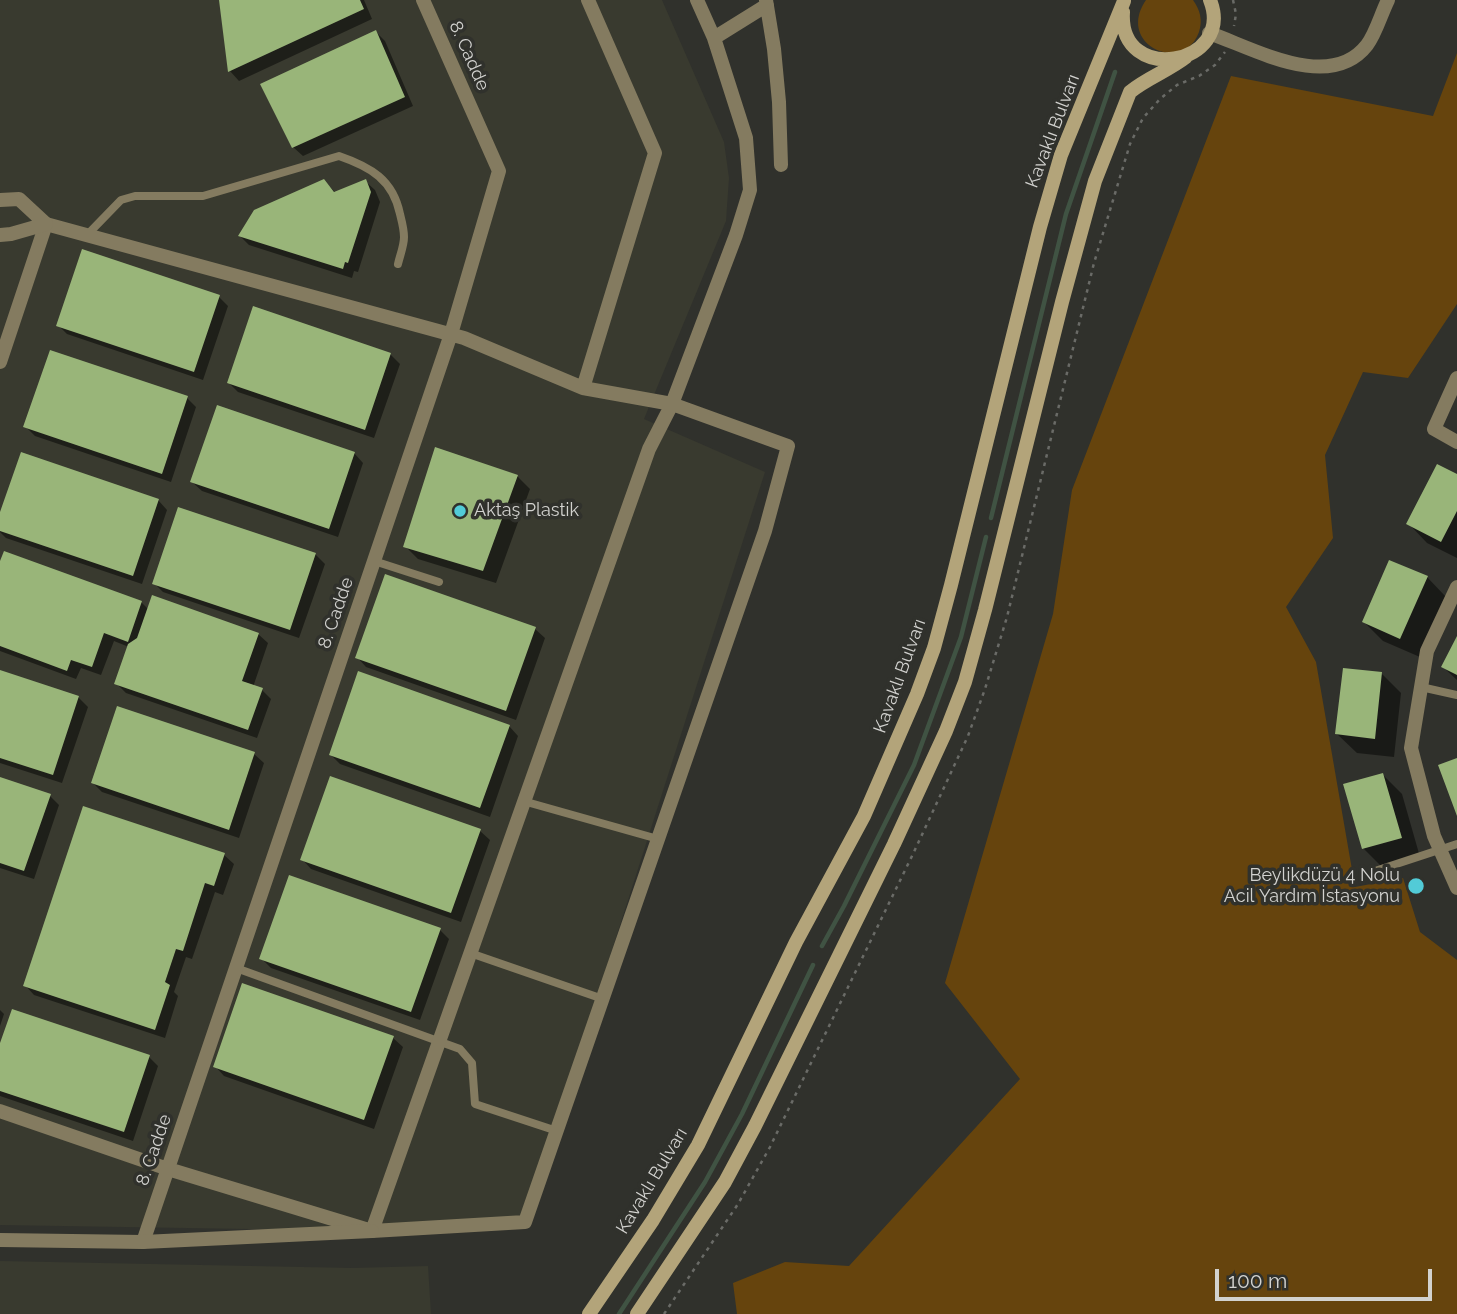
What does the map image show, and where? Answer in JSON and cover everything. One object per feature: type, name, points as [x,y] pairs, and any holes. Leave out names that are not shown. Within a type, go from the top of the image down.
[{"type":"main road","points":[[638,1314],[725,1182],[750,1136],[894,844],[946,731],[965,682],[985,610],[1095,181],[1130,92],[1141,83],[1168,71],[1199,48],[1213,21],[1210,0]]},
{"type":"main road","name":"Kavaklı Bulvarı","points":[[1125,1],[1122,16],[1131,43],[1142,53],[1156,59],[1186,57]]},
{"type":"main road","name":"Kavaklı Bulvarı","points":[[589,1314],[653,1220],[698,1145],[796,942],[864,816],[917,694],[934,648],[951,585],[1040,227],[1061,155],[1125,1]]},
{"type":"street","name":"8. Cadde","points":[[143,1242],[450,334],[499,171],[423,0]]},
{"type":"street","points":[[583,388],[655,153],[588,0]]},
{"type":"street","points":[[372,1231],[649,449],[672,404],[750,190],[746,138],[714,38],[697,0]]},
{"type":"street","points":[[1209,33],[1293,63],[1322,68],[1340,64],[1357,55],[1368,44],[1388,0]]},
{"type":"street","points":[[714,38],[766,3],[779,102],[781,165]]},
{"type":"street","points":[[0,200],[19,199],[46,224],[450,334],[583,388],[672,404],[788,446],[765,531],[525,1222],[143,1242],[0,1240]]},
{"type":"street","points":[[0,235],[46,224]]},
{"type":"street","points":[[0,362],[46,224]]},
{"type":"street","points":[[1457,378],[1434,429],[1457,442]]},
{"type":"street","points":[[1457,587],[1427,651],[1410,748],[1434,836],[1457,888]]},
{"type":"street","points":[[0,1111],[168,1169],[372,1231]]},
{"type":"lane","points":[[87,235],[121,201],[128,198],[203,196],[339,156],[381,176],[394,193],[404,237],[398,264]]},
{"type":"lane","points":[[374,561],[439,582]]},
{"type":"lane","points":[[1421,687],[1457,695]]},
{"type":"lane","points":[[523,801],[658,839]]},
{"type":"lane","points":[[1372,872],[1457,844]]},
{"type":"lane","points":[[470,953],[603,999]]},
{"type":"lane","points":[[236,968],[460,1049],[472,1063],[475,1104],[557,1131]]},
{"type":"shaded area","points":[[0,0],[662,0],[724,142],[729,178],[726,221],[644,419],[765,472],[525,1222],[372,1231],[0,1225]]},
{"type":"shaded area","points":[[1146,0],[1193,0],[1201,23],[1191,45],[1180,51],[1167,53],[1155,49],[1145,41],[1139,30],[1139,16]]},
{"type":"shaded area","points":[[1457,53],[1457,304],[1408,378],[1363,372],[1325,455],[1333,538],[1286,607],[1316,662],[1355,887],[1403,878],[1420,932],[1457,960],[1457,1314],[737,1314],[733,1283],[785,1262],[849,1266],[1020,1079],[945,983],[1053,614],[1072,490],[1231,76],[1433,116]]},
{"type":"shaded area","points":[[0,1261],[353,1268],[428,1266],[431,1314],[0,1314]]},
{"type":"building","points":[[219,0],[360,0],[364,9],[228,72]]},
{"type":"building","points":[[376,30],[405,97],[292,148],[260,84]]},
{"type":"building","points":[[324,179],[334,192],[366,179],[371,192],[348,263],[345,262],[343,269],[238,236],[254,210]]},
{"type":"building","points":[[82,249],[220,295],[194,372],[56,326]]},
{"type":"building","points":[[253,306],[391,353],[365,430],[227,383]]},
{"type":"building","points":[[50,350],[188,396],[162,474],[23,427]]},
{"type":"building","points":[[217,405],[355,452],[329,529],[190,482]]},
{"type":"building","name":"Aktaş Plastik","points":[[435,447],[518,475],[483,571],[403,547]]},
{"type":"building","points":[[21,452],[159,499],[133,576],[0,531],[0,512]]},
{"type":"building","points":[[1437,464],[1457,474],[1457,511],[1441,542],[1406,524]]},
{"type":"building","points":[[178,507],[316,553],[290,630],[152,584]]},
{"type":"building","points":[[4,551],[142,601],[128,642],[104,633],[92,667],[71,660],[67,671],[0,646],[0,561]]},
{"type":"building","points":[[1389,560],[1428,576],[1400,639],[1362,622]]},
{"type":"building","points":[[385,574],[536,627],[506,711],[355,658]]},
{"type":"building","points":[[152,595],[259,633],[242,681],[263,688],[248,730],[114,684],[128,644],[137,638]]},
{"type":"building","points":[[1457,636],[1457,675],[1441,667]]},
{"type":"building","points":[[1343,668],[1382,672],[1375,739],[1335,734]]},
{"type":"building","points":[[0,670],[79,696],[53,775],[0,758]]},
{"type":"building","points":[[358,671],[510,725],[480,808],[329,755]]},
{"type":"building","points":[[117,706],[255,752],[229,830],[91,783]]},
{"type":"building","points":[[1457,758],[1457,816],[1438,765]]},
{"type":"building","points":[[1383,773],[1402,838],[1362,849],[1343,784]]},
{"type":"building","points":[[330,776],[481,829],[451,913],[300,860]]},
{"type":"building","points":[[0,777],[51,794],[24,871],[0,863]]},
{"type":"building","points":[[83,806],[225,853],[214,886],[205,883],[183,951],[176,949],[165,982],[170,985],[155,1030],[23,986]]},
{"type":"building","points":[[289,875],[441,928],[411,1012],[259,959]]},
{"type":"building","points":[[242,983],[394,1036],[364,1120],[213,1067]]},
{"type":"building","points":[[12,1009],[150,1055],[124,1132],[0,1091],[0,1043]]},
{"type":"waterway","points":[[991,518],[1066,214],[1115,72]]},
{"type":"waterway","points":[[822,946],[914,765],[961,637],[986,537]]},
{"type":"waterway","points":[[619,1314],[705,1182],[742,1114],[813,965]]},
{"type":"place","name":"Aktaş Plastik","points":[[460,511]]},
{"type":"place","name":"Beylikdüzü 4 Nolu Acil Yardım İstasyonu","points":[[1416,886]]}]
